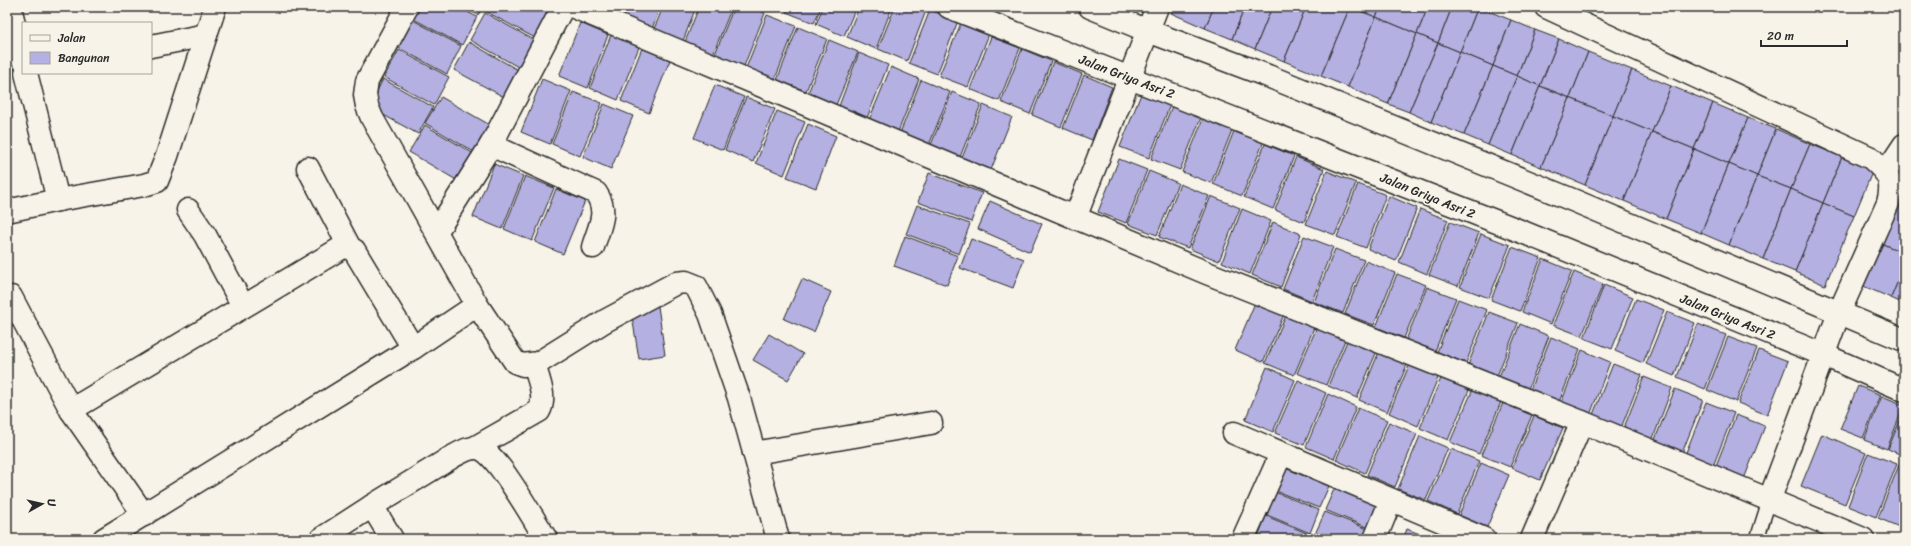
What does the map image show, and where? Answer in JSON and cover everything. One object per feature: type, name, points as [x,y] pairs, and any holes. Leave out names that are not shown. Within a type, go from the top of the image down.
[{"type":"street","points":[[10,7],[22,56]]},
{"type":"street","points":[[7,211],[58,200],[144,185],[154,182],[159,178],[215,7]]},
{"type":"street","points":[[407,7],[367,81],[365,95],[367,106],[372,118],[437,231],[477,305],[515,362],[523,365],[534,364],[605,321],[676,283],[686,282],[692,284],[699,290],[710,314],[739,398],[778,539]]},
{"type":"street","points":[[437,231],[491,145],[563,7]]},
{"type":"street","points":[[574,7],[1207,273],[1582,422],[1863,539]]},
{"type":"street","name":"Jalan Griya Asri 2","points":[[949,7],[1130,75],[1520,231],[1824,355],[1904,390]]},
{"type":"street","points":[[1090,7],[1147,34],[1268,76],[1568,198],[1904,340]]},
{"type":"street","points":[[1075,218],[1157,7]]},
{"type":"street","points":[[1546,7],[1871,158],[1886,172],[1891,181],[1891,192],[1888,203],[1839,313],[1770,501]]},
{"type":"street","points":[[152,46],[206,35]]},
{"type":"street","points":[[26,74],[58,200]]},
{"type":"street","points":[[491,145],[596,193],[603,204],[604,211],[593,246]]},
{"type":"street","points":[[1886,172],[1904,145]]},
{"type":"street","points":[[308,168],[350,248]]},
{"type":"street","points":[[188,210],[220,261],[243,306]]},
{"type":"street","points":[[72,410],[342,247],[354,250],[413,348]]},
{"type":"street","points":[[11,297],[72,410],[144,515]]},
{"type":"street","points":[[104,539],[413,348],[477,305]]},
{"type":"street","points":[[320,539],[452,457],[465,450],[474,448],[539,411],[543,398],[534,364]]},
{"type":"street","points":[[1532,539],[1582,422]]},
{"type":"street","points":[[754,453],[932,423]]},
{"type":"street","points":[[1234,433],[1280,454],[1484,539]]},
{"type":"street","points":[[474,448],[481,450],[489,456],[505,475],[546,539]]},
{"type":"street","points":[[1243,539],[1280,454]]},
{"type":"street","points":[[1375,539],[1391,500]]},
{"type":"street","points":[[372,506],[392,539]]},
{"type":"lane","points":[[1756,539],[1770,501]]},
{"type":"building","points":[[418,7],[458,7],[477,17],[462,45],[412,18]]},
{"type":"building","points":[[463,7],[483,7],[478,15]]},
{"type":"building","points":[[488,7],[543,7],[550,11],[535,38],[485,11]]},
{"type":"building","points":[[627,7],[660,7],[652,29],[623,17]]},
{"type":"building","points":[[663,7],[696,7],[683,41],[654,29]]},
{"type":"building","points":[[699,7],[732,7],[713,54],[685,42]]},
{"type":"building","points":[[734,7],[750,7],[765,13],[744,66],[715,54]]},
{"type":"building","points":[[787,7],[821,7],[814,23],[786,12]]},
{"type":"building","points":[[823,7],[856,7],[844,36],[816,24]]},
{"type":"building","points":[[859,7],[892,7],[876,49],[847,37]]},
{"type":"building","points":[[895,7],[927,8],[907,61],[878,49]]},
{"type":"building","points":[[1173,7],[1214,7],[1205,28],[1171,13]]},
{"type":"building","points":[[1214,7],[1245,7],[1232,39],[1205,28]]},
{"type":"building","points":[[1245,7],[1272,7],[1255,49],[1232,39]]},
{"type":"building","points":[[1272,7],[1306,7],[1284,61],[1255,49]]},
{"type":"building","points":[[1306,7],[1350,7],[1321,76],[1284,61]]},
{"type":"building","points":[[1350,7],[1376,17],[1348,87],[1321,76]]},
{"type":"building","points":[[1351,7],[1381,7],[1376,17]]},
{"type":"building","points":[[1381,7],[1428,7],[1417,34],[1376,17]]},
{"type":"building","points":[[1428,7],[1452,7],[1438,43],[1417,34]]},
{"type":"building","points":[[1452,7],[1478,7],[1460,52],[1438,43]]},
{"type":"building","points":[[1478,7],[1511,20],[1493,66],[1460,52]]},
{"type":"building","points":[[930,10],[958,21],[937,74],[909,63]]},
{"type":"building","points":[[485,13],[534,40],[520,68],[470,40]]},
{"type":"building","points":[[767,15],[796,26],[775,79],[746,68]]},
{"type":"building","points":[[1376,17],[1417,34],[1388,104],[1348,87]]},
{"type":"building","points":[[411,19],[461,46],[447,74],[397,47]]},
{"type":"building","points":[[1511,20],[1535,30],[1517,76],[1493,66]]},
{"type":"building","points":[[580,23],[608,35],[588,88],[559,76]]},
{"type":"building","points":[[961,23],[989,34],[968,87],[939,76]]},
{"type":"building","points":[[798,27],[827,39],[806,91],[777,80]]},
{"type":"building","points":[[1535,30],[1559,39],[1540,86],[1517,76]]},
{"type":"building","points":[[1417,34],[1438,43],[1409,112],[1388,104]]},
{"type":"building","points":[[611,35],[639,47],[618,100],[590,88]]},
{"type":"building","points":[[991,37],[1020,48],[999,101],[970,89]]},
{"type":"building","points":[[1559,39],[1588,52],[1570,98],[1540,86]]},
{"type":"building","points":[[829,40],[858,52],[836,105],[808,93]]},
{"type":"building","points":[[469,42],[518,70],[504,97],[454,70]]},
{"type":"building","points":[[1438,43],[1460,52],[1431,122],[1409,112]]},
{"type":"building","points":[[642,48],[670,60],[649,113],[621,101]]},
{"type":"building","points":[[1022,49],[1051,61],[1030,114],[1001,102]]},
{"type":"building","points":[[399,50],[449,77],[434,105],[384,77]]},
{"type":"building","points":[[1460,52],[1493,66],[1464,135],[1431,122]]},
{"type":"building","points":[[1588,52],[1632,70],[1613,116],[1570,98]]},
{"type":"building","points":[[859,53],[888,65],[867,118],[839,106]]},
{"type":"building","points":[[1053,62],[1082,74],[1061,127],[1032,115]]},
{"type":"building","points":[[1493,66],[1517,76],[1488,145],[1464,135]]},
{"type":"building","points":[[891,67],[919,79],[898,132],[869,120]]},
{"type":"building","points":[[1632,70],[1671,86],[1652,132],[1613,116]]},
{"type":"building","points":[[1084,75],[1112,87],[1092,140],[1063,128]]},
{"type":"building","points":[[1517,76],[1540,86],[1512,155],[1488,145]]},
{"type":"building","points":[[383,79],[433,107],[418,134],[369,107]]},
{"type":"building","points":[[542,79],[571,91],[550,144],[521,132]]},
{"type":"building","points":[[921,80],[950,92],[929,145],[900,133]]},
{"type":"building","points":[[715,85],[744,97],[723,150],[694,138]]},
{"type":"building","points":[[1540,86],[1570,98],[1541,167],[1512,155]]},
{"type":"building","points":[[1671,86],[1713,103],[1694,149],[1652,132]]},
{"type":"building","points":[[573,92],[602,103],[580,156],[552,144]]},
{"type":"building","points":[[952,92],[981,104],[960,157],[931,145]]},
{"type":"building","points":[[1141,94],[1170,105],[1149,158],[1120,147]]},
{"type":"building","points":[[441,97],[490,125],[474,152],[425,123]]},
{"type":"building","points":[[746,97],[775,109],[753,162],[725,150]]},
{"type":"building","points":[[1570,98],[1613,116],[1585,185],[1541,167]]},
{"type":"building","points":[[1713,103],[1748,118],[1729,164],[1694,149]]},
{"type":"building","points":[[604,104],[633,116],[611,169],[583,157]]},
{"type":"building","points":[[983,105],[1012,117],[991,170],[962,158]]},
{"type":"building","points":[[1172,106],[1201,118],[1180,170],[1151,159]]},
{"type":"building","points":[[777,111],[805,122],[784,175],[756,163]]},
{"type":"building","points":[[1613,116],[1652,132],[1624,201],[1585,185]]},
{"type":"building","points":[[1748,118],[1776,129],[1757,176],[1729,164]]},
{"type":"building","points":[[1203,119],[1232,130],[1211,183],[1182,172]]},
{"type":"building","points":[[808,124],[836,136],[816,188],[787,177]]},
{"type":"building","points":[[425,125],[474,154],[458,181],[409,152]]},
{"type":"building","points":[[1776,129],[1810,144],[1791,189],[1757,176]]},
{"type":"building","points":[[1234,131],[1263,143],[1242,196],[1213,184]]},
{"type":"building","points":[[1652,132],[1694,149],[1666,219],[1624,201]]},
{"type":"building","points":[[1265,144],[1294,156],[1273,209],[1244,197]]},
{"type":"building","points":[[1810,144],[1842,157],[1823,203],[1791,189]]},
{"type":"building","points":[[1694,149],[1729,164],[1701,233],[1666,219]]},
{"type":"building","points":[[1296,157],[1324,169],[1304,222],[1275,210]]},
{"type":"building","points":[[1842,157],[1873,170],[1854,216],[1823,203]]},
{"type":"building","points":[[1119,159],[1147,170],[1126,223],[1098,212]]},
{"type":"building","points":[[494,164],[523,176],[502,229],[473,217]]},
{"type":"building","points":[[1729,164],[1757,176],[1729,245],[1701,233]]},
{"type":"building","points":[[1149,171],[1178,183],[1157,235],[1128,224]]},
{"type":"building","points":[[1327,171],[1356,183],[1335,235],[1306,224]]},
{"type":"building","points":[[929,173],[982,193],[971,222],[918,202]]},
{"type":"building","points":[[525,176],[554,188],[532,241],[504,229]]},
{"type":"building","points":[[1757,176],[1791,189],[1763,259],[1729,245]]},
{"type":"building","points":[[1904,183],[1904,253],[1878,242]]},
{"type":"building","points":[[1180,184],[1209,196],[1188,248],[1159,237]]},
{"type":"building","points":[[1358,184],[1386,195],[1366,248],[1337,237]]},
{"type":"building","points":[[556,189],[585,201],[563,254],[535,242]]},
{"type":"building","points":[[1791,189],[1823,203],[1795,272],[1763,259]]},
{"type":"building","points":[[1211,196],[1240,208],[1219,261],[1190,249]]},
{"type":"building","points":[[1389,196],[1417,208],[1396,261],[1368,249]]},
{"type":"building","points":[[990,201],[1042,224],[1030,252],[978,229]]},
{"type":"building","points":[[1823,203],[1854,216],[1825,285],[1795,272]]},
{"type":"building","points":[[917,205],[970,224],[959,254],[906,234]]},
{"type":"building","points":[[1242,209],[1271,221],[1250,274],[1222,262]]},
{"type":"building","points":[[1420,209],[1448,220],[1427,274],[1399,262]]},
{"type":"building","points":[[1273,222],[1301,234],[1281,287],[1252,275]]},
{"type":"building","points":[[1450,222],[1479,233],[1458,286],[1429,275]]},
{"type":"building","points":[[1481,234],[1510,245],[1489,298],[1460,287]]},
{"type":"building","points":[[905,236],[958,256],[947,285],[894,266]]},
{"type":"building","points":[[1304,236],[1333,247],[1312,301],[1283,289]]},
{"type":"building","points":[[971,239],[1024,259],[1013,288],[960,268]]},
{"type":"building","points":[[1878,242],[1904,253],[1904,266],[1891,298],[1861,285]]},
{"type":"building","points":[[1512,247],[1541,258],[1520,311],[1491,300]]},
{"type":"building","points":[[1335,249],[1364,260],[1343,313],[1314,302]]},
{"type":"building","points":[[1543,259],[1572,271],[1551,324],[1522,312]]},
{"type":"building","points":[[1366,261],[1395,273],[1374,325],[1345,314]]},
{"type":"building","points":[[1904,266],[1904,304],[1891,298]]},
{"type":"building","points":[[1574,272],[1603,284],[1582,336],[1553,325]]},
{"type":"building","points":[[1397,274],[1426,285],[1404,338],[1376,327]]},
{"type":"building","points":[[802,279],[831,292],[814,332],[784,319]]},
{"type":"building","points":[[1604,285],[1633,297],[1612,349],[1584,338]]},
{"type":"building","points":[[1427,287],[1456,298],[1435,351],[1406,340]]},
{"type":"building","points":[[1257,298],[1286,310],[1263,362],[1235,350]]},
{"type":"building","points":[[1458,299],[1487,310],[1466,363],[1437,352]]},
{"type":"building","points":[[1636,299],[1664,310],[1643,363],[1615,351]]},
{"type":"building","points":[[658,306],[665,355],[639,359],[631,310]]},
{"type":"building","points":[[1288,311],[1316,323],[1294,375],[1265,363]]},
{"type":"building","points":[[1489,312],[1518,323],[1497,376],[1468,365]]},
{"type":"building","points":[[1667,312],[1695,323],[1674,376],[1646,364]]},
{"type":"building","points":[[1320,320],[1348,333],[1326,385],[1297,373]]},
{"type":"building","points":[[1520,324],[1549,336],[1528,389],[1499,377]]},
{"type":"building","points":[[1698,324],[1726,335],[1705,389],[1677,377]]},
{"type":"building","points":[[769,334],[803,354],[788,380],[753,360]]},
{"type":"building","points":[[1350,334],[1379,346],[1357,398],[1328,386]]},
{"type":"building","points":[[1551,337],[1580,349],[1559,402],[1530,390]]},
{"type":"building","points":[[1728,337],[1757,348],[1736,402],[1707,390]]},
{"type":"building","points":[[1381,347],[1409,360],[1387,412],[1359,400]]},
{"type":"building","points":[[1582,350],[1610,362],[1590,415],[1561,403]]},
{"type":"building","points":[[1759,350],[1788,361],[1767,415],[1738,403]]},
{"type":"building","points":[[1411,361],[1440,373],[1418,426],[1389,413]]},
{"type":"building","points":[[1613,364],[1642,375],[1621,428],[1592,417]]},
{"type":"building","points":[[1267,367],[1295,380],[1273,432],[1245,420]]},
{"type":"building","points":[[1442,376],[1470,388],[1448,440],[1420,428]]},
{"type":"building","points":[[1644,377],[1672,388],[1652,441],[1623,430]]},
{"type":"building","points":[[1298,380],[1326,393],[1304,445],[1275,433]]},
{"type":"building","points":[[1858,386],[1881,395],[1863,438],[1840,429]]},
{"type":"building","points":[[1473,389],[1501,402],[1479,454],[1450,442]]},
{"type":"building","points":[[1675,389],[1703,400],[1682,453],[1654,442]]},
{"type":"building","points":[[1328,394],[1356,407],[1334,459],[1306,447]]},
{"type":"building","points":[[1882,396],[1904,405],[1887,449],[1864,440]]},
{"type":"building","points":[[1706,402],[1734,413],[1713,466],[1685,455]]},
{"type":"building","points":[[1503,403],[1532,415],[1510,467],[1481,455]]},
{"type":"building","points":[[1358,408],[1387,420],[1365,473],[1336,460]]},
{"type":"building","points":[[1904,411],[1904,456],[1888,449]]},
{"type":"building","points":[[1736,415],[1765,426],[1744,479],[1715,468]]},
{"type":"building","points":[[1534,416],[1563,428],[1540,480],[1512,468]]},
{"type":"building","points":[[1389,422],[1417,434],[1395,487],[1367,475]]},
{"type":"building","points":[[1822,434],[1866,453],[1845,504],[1801,486]]},
{"type":"building","points":[[1420,436],[1448,448],[1426,500],[1398,489]]},
{"type":"building","points":[[1451,449],[1479,461],[1457,514],[1428,501]]},
{"type":"building","points":[[1868,453],[1897,464],[1876,517],[1848,506]]},
{"type":"building","points":[[1481,463],[1509,475],[1487,527],[1459,515]]},
{"type":"building","points":[[1899,465],[1904,467],[1904,529],[1878,518]]},
{"type":"building","points":[[1285,468],[1329,486],[1319,508],[1276,491]]},
{"type":"building","points":[[1335,487],[1378,505],[1369,528],[1325,510]]},
{"type":"building","points":[[1275,492],[1319,510],[1310,533],[1267,515]]},
{"type":"building","points":[[1325,512],[1368,529],[1364,539],[1327,539],[1315,534]]},
{"type":"building","points":[[1266,516],[1309,534],[1307,539],[1257,539]]},
{"type":"building","points":[[1407,529],[1432,539],[1403,539]]},
{"type":"building","points":[[1316,536],[1324,539],[1314,539]]}]
